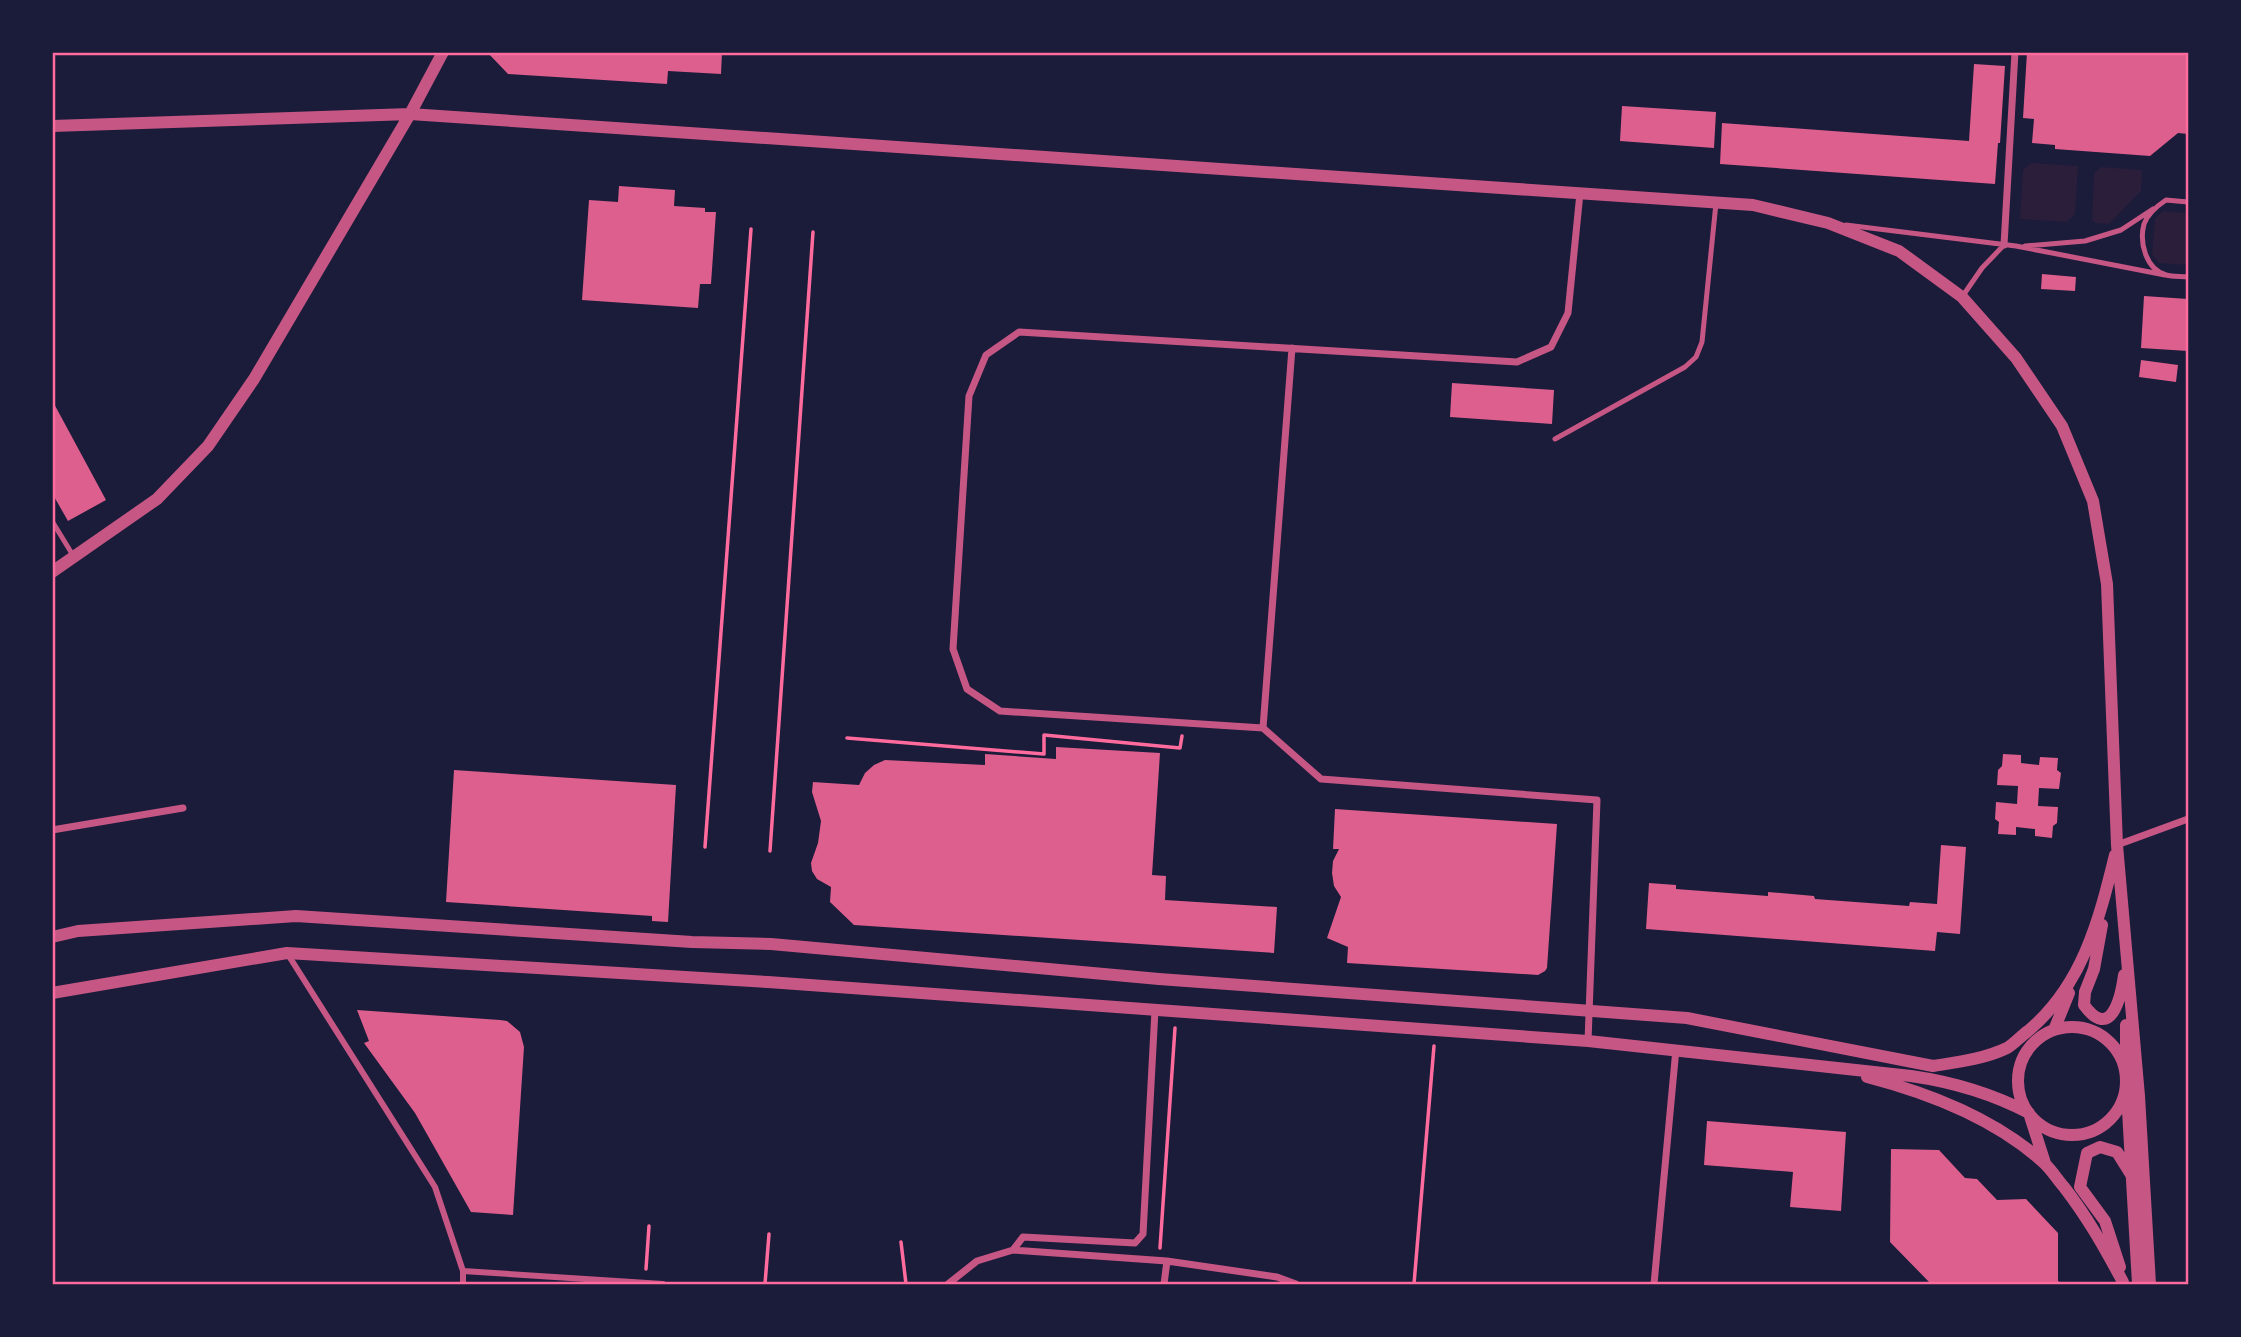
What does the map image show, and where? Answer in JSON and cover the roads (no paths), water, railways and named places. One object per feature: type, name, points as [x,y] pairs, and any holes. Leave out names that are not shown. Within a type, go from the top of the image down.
[{"type":"street","points":[[52,572],[157,499],[208,446],[254,379],[410,114],[443,52]]},
{"type":"street","points":[[2004,245],[2015,52]]},
{"type":"street","points":[[52,126],[410,114],[1753,205],[1828,223],[1899,251],[1962,297],[2016,358],[2062,426],[2093,501],[2107,584],[2118,845],[2150,1284]]},
{"type":"street","points":[[1580,194],[1568,313],[1551,347],[1517,362],[1019,332],[986,355],[969,396],[953,649],[967,689],[1000,711],[1263,728],[1321,779],[1597,800],[1588,1041]]},
{"type":"street","points":[[1263,728],[1292,348]]},
{"type":"street","points":[[52,830],[183,808]]},
{"type":"street","points":[[2118,845],[2189,819]]},
{"type":"street","points":[[2054,1030],[2096,925],[2118,845]]},
{"type":"street","points":[[2106,893],[2094,969],[2085,992],[2084,1006],[2091,1016],[2100,1019],[2109,1017],[2116,1010],[2120,1001],[2125,965]]},
{"type":"street","points":[[52,937],[78,931],[296,916],[692,942],[771,944],[1159,979],[1687,1018],[1933,1066],[1973,1059],[2039,1038],[2054,1030],[2070,1027],[2086,1029],[2100,1035],[2118,1053],[2126,1076],[2125,1094],[2119,1109],[2108,1122],[2094,1131],[2076,1135],[2058,1133],[2042,1126],[2029,1113],[1998,1097],[1940,1080],[1819,1065],[1588,1041],[768,982],[287,953],[52,993]]},
{"type":"street","points":[[2125,923],[2126,1076],[2138,1284]]},
{"type":"street","points":[[287,953],[435,1187],[463,1271],[463,1284]]},
{"type":"street","points":[[2008,1047],[2040,1021],[2077,973]]},
{"type":"street","points":[[1013,1250],[1023,1237],[1135,1244],[1143,1234],[1155,1010]]},
{"type":"street","points":[[2039,1038],[2028,1049],[2020,1063],[2018,1079],[2020,1097],[2029,1113],[2045,1163]]},
{"type":"street","points":[[1654,1284],[1676,1049]]},
{"type":"street","points":[[1819,1065],[1888,1082],[1936,1100],[1977,1118],[2011,1138],[2045,1163],[2089,1219],[2123,1283]]},
{"type":"street","points":[[2123,1283],[2116,1251],[2105,1221],[2080,1186],[2080,1177],[2087,1153],[2100,1147],[2117,1152],[2132,1176]]},
{"type":"street","points":[[948,1284],[977,1261],[1013,1250],[1163,1261],[1277,1278],[1296,1284]]},
{"type":"street","points":[[1163,1261],[1164,1284]]},
{"type":"street","points":[[463,1271],[663,1284]]},
{"type":"lane","points":[[2016,246],[2085,241],[2121,230],[2166,200],[2189,202]]},
{"type":"lane","points":[[1555,439],[1685,368],[1696,357],[1702,342],[1716,203]]},
{"type":"lane","points":[[2153,209],[2144,225],[2144,253],[2151,265],[2165,275]]},
{"type":"lane","points":[[1828,223],[2016,246],[2165,275],[2189,277]]},
{"type":"lane","points":[[1962,297],[1982,268],[2004,245]]},
{"type":"lane","points":[[52,521],[74,557]]}]
